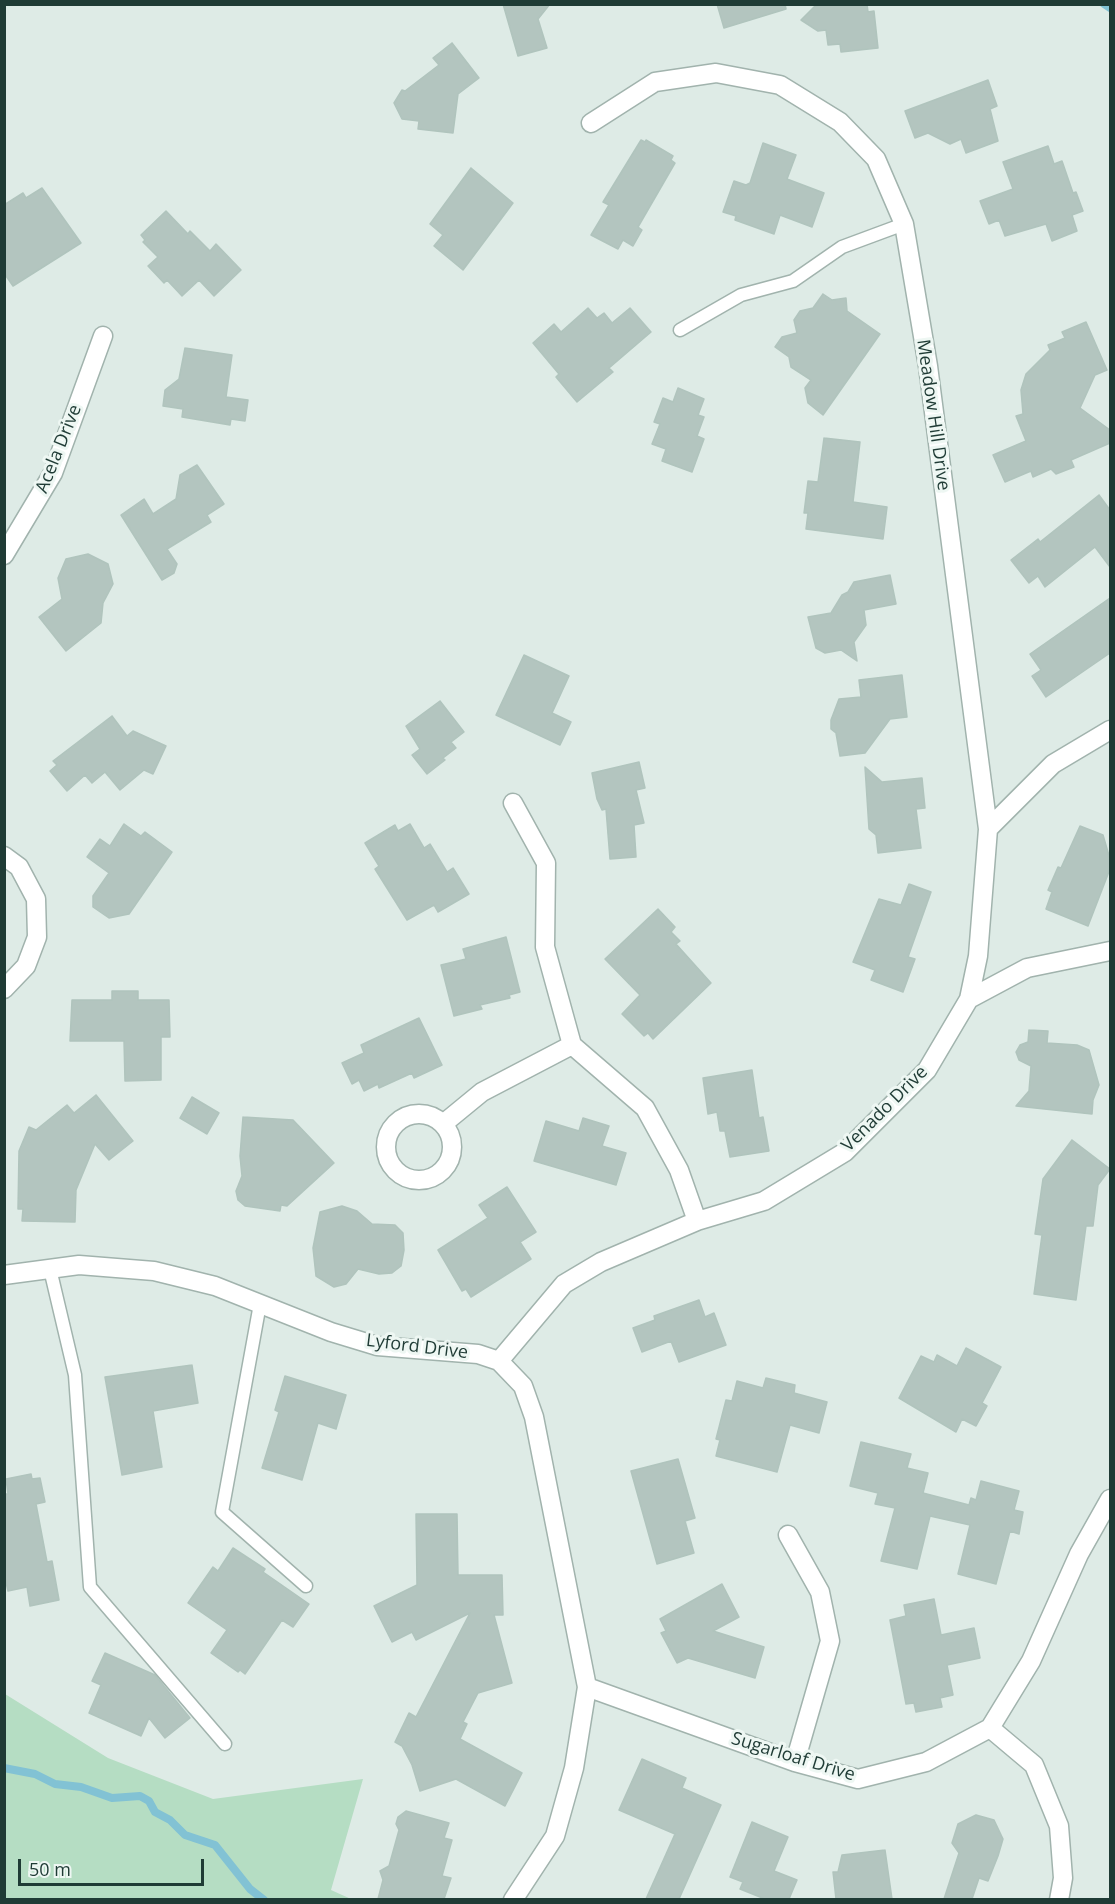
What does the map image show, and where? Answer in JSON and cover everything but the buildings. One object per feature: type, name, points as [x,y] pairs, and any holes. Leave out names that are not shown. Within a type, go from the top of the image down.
[{"type":"street","name":"Meadow Hill Drive","points":[[591,123],[655,82],[716,73],[780,86],[840,122],[876,159],[904,224],[928,366],[988,829],[978,956],[969,999]]},
{"type":"street","name":"Acela Drive","points":[[4,555],[53,473],[103,336]]},
{"type":"street","points":[[988,829],[1053,764],[1110,730]]},
{"type":"street","points":[[513,803],[546,863],[545,946],[572,1044],[645,1108],[679,1170],[697,1221]]},
{"type":"street","points":[[4,856],[19,867],[36,899],[37,936],[26,966],[4,989]]},
{"type":"street","points":[[969,999],[1028,968],[1110,951]]},
{"type":"street","name":"Venado Drive","points":[[499,1361],[564,1284],[601,1262],[697,1221],[764,1201],[845,1152],[927,1070],[969,999]]},
{"type":"street","points":[[443,1124],[482,1092],[572,1044]]},
{"type":"street","name":"Lyford Drive","points":[[4,1275],[79,1265],[154,1271],[215,1286],[377,1346],[478,1354],[499,1361]]},
{"type":"street","points":[[499,1361],[523,1386],[534,1417],[586,1687],[574,1768],[555,1836],[513,1899]]},
{"type":"street","points":[[1059,1899],[1063,1878],[1059,1826],[1034,1765],[990,1728],[1031,1661],[1078,1554],[1110,1499]]},
{"type":"street","points":[[788,1535],[820,1592],[830,1641],[795,1762]]},
{"type":"street","name":"Sugarloaf Drive","points":[[586,1687],[795,1762],[858,1779],[926,1762],[990,1728]]},
{"type":"lane","points":[[680,330],[741,295],[793,281],[842,247],[904,224]]},
{"type":"lane","points":[[50,1269],[75,1375],[90,1587],[225,1744]]},
{"type":"lane","points":[[260,1304],[222,1512],[306,1586]]},
{"type":"green space","points":[[5,1694],[108,1758],[213,1799],[363,1779],[331,1890],[351,1899],[5,1899]]},
{"type":"waterway","points":[[1104,4],[1110,8]]},
{"type":"waterway","points":[[4,1768],[35,1774],[55,1784],[81,1787],[112,1798],[140,1796],[149,1801],[155,1812],[170,1820],[185,1835],[215,1845],[250,1889],[264,1900]]}]
